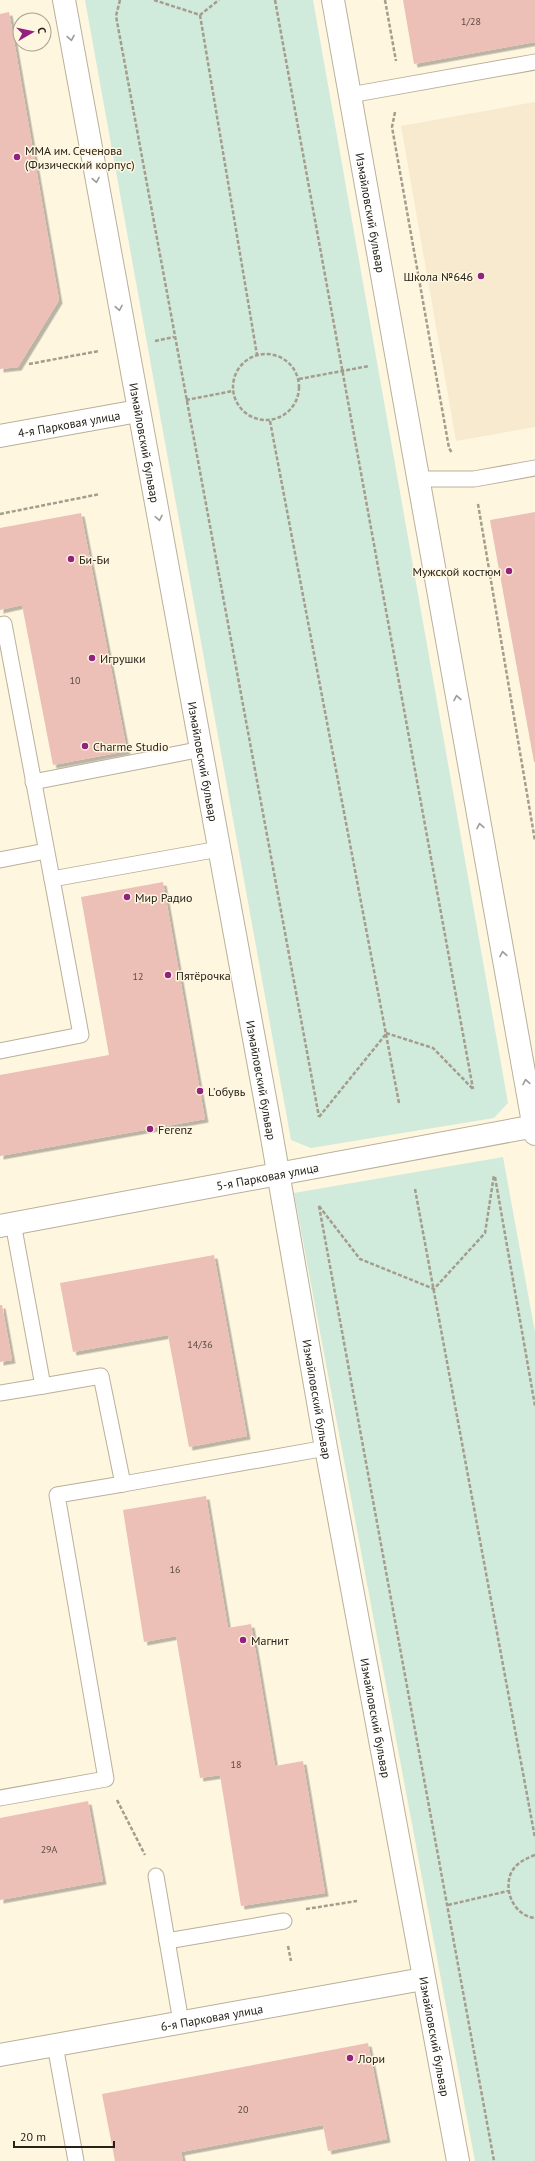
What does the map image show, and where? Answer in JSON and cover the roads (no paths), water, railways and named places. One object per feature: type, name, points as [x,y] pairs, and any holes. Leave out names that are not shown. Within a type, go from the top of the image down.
[{"type":"street","name":"Измайловский бульвар","points":[[64,0],[138,411],[202,749],[326,1448],[423,1979],[458,2161]]},
{"type":"street","name":"Измайловский бульвар","points":[[333,0],[535,1129]]},
{"type":"street","name":"4-я Парковая улица","points":[[0,436],[138,411]]},
{"type":"street","name":"5-я Парковая улица","points":[[7,1224],[278,1173],[535,1129]]},
{"type":"street","name":"6-я Парковая улица","points":[[0,2055],[423,1979]]},
{"type":"lane","points":[[350,95],[535,62]]},
{"type":"lane","points":[[418,478],[474,479],[535,468]]},
{"type":"lane","points":[[0,625],[4,624],[81,1035],[0,1051]]},
{"type":"lane","points":[[33,782],[202,749]]},
{"type":"lane","points":[[52,880],[219,849]]},
{"type":"lane","points":[[0,860],[46,851]]},
{"type":"lane","points":[[7,1224],[43,1386]]},
{"type":"lane","points":[[0,1392],[101,1376],[123,1484]]},
{"type":"lane","points":[[0,1798],[106,1779],[57,1495],[326,1448]]},
{"type":"lane","points":[[156,1876],[181,2022]]},
{"type":"lane","points":[[167,1940],[284,1921]]},
{"type":"lane","points":[[55,2045],[76,2161]]},
{"type":"place","name":"ММА им. Сеченова (Физический корпус)","points":[[17,157]]},
{"type":"place","name":"Школа №646","points":[[481,276]]},
{"type":"place","name":"Би-Би","points":[[71,559]]},
{"type":"place","name":"Мужской костюм","points":[[509,571]]},
{"type":"place","name":"Игрушки","points":[[92,658]]},
{"type":"place","name":"Charme Studio","points":[[85,746]]},
{"type":"place","name":"Мир Радио","points":[[127,897]]},
{"type":"place","name":"Пятёрочка","points":[[168,975]]},
{"type":"place","name":"L'обувь","points":[[200,1091]]},
{"type":"place","name":"Ferenz","points":[[150,1129]]},
{"type":"place","name":"Магнит","points":[[243,1640]]},
{"type":"place","name":"Лори","points":[[350,2058]]}]
